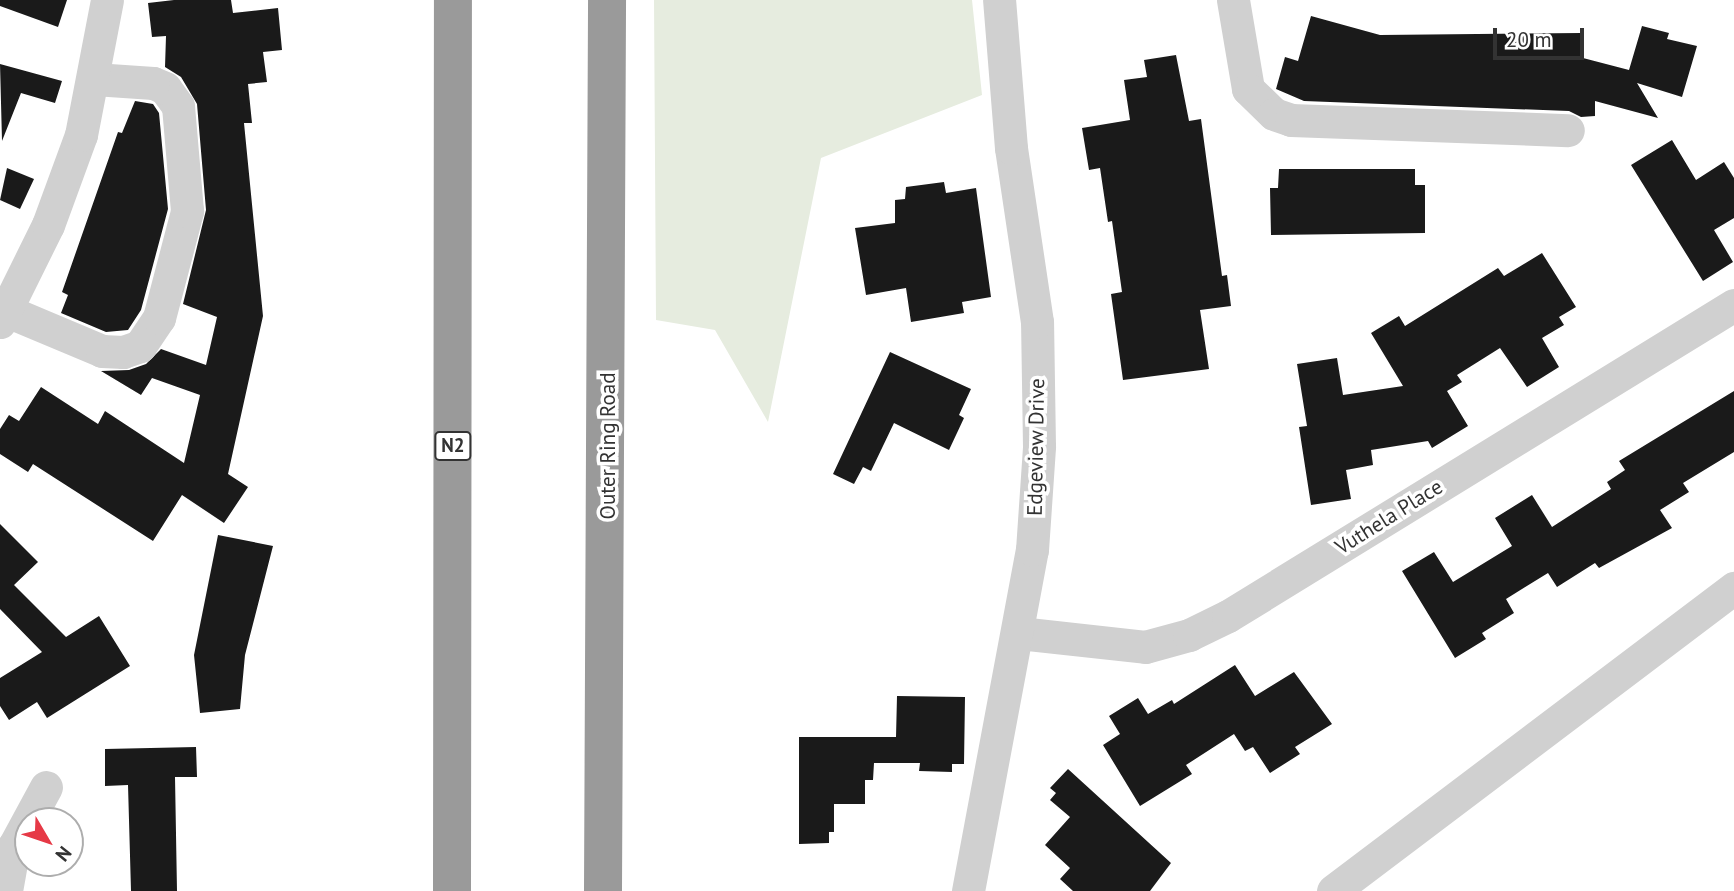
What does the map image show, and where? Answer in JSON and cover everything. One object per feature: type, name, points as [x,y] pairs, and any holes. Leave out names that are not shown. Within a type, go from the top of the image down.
[{"type":"highway","name":"N2","points":[[452,891],[453,0]]},
{"type":"highway","name":"Outer Ring Road","points":[[603,891],[607,0]]},
{"type":"street","points":[[94,79],[153,83],[165,88],[178,106],[187,211],[172,280],[159,318],[140,346],[113,352],[4,317],[48,225],[80,135],[94,79],[107,0]]},
{"type":"street","points":[[1233,0],[1248,89],[1259,104],[1282,117],[1568,130]]},
{"type":"street","name":"Edgeview Drive","points":[[968,891],[1019,634],[1032,550],[1039,446],[1037,323],[1011,148],[1007,3]]},
{"type":"street","name":"Vuthela Place","points":[[1019,634],[1145,647],[1189,635],[1240,609],[1734,305]]},
{"type":"street","points":[[1334,891],[1734,587]]},
{"type":"street","points":[[6,891],[14,846],[46,788]]},
{"type":"shaded area","points":[[654,0],[972,0],[982,95],[821,158],[768,422],[715,330],[656,320]]},
{"type":"building","points":[[0,0],[67,0],[58,27],[0,6]]},
{"type":"building","points":[[231,0],[233,13],[278,8],[282,50],[263,52],[267,82],[248,84],[252,123],[244,123],[263,316],[228,474],[248,487],[224,523],[182,495],[153,541],[33,464],[28,472],[0,454],[0,429],[9,415],[19,421],[41,387],[98,424],[105,411],[184,463],[200,395],[152,378],[141,395],[101,371],[129,370],[146,364],[161,349],[206,365],[217,317],[183,304],[206,210],[197,104],[181,77],[165,67],[166,36],[152,37],[148,3]]},
{"type":"building","points":[[1311,16],[1380,35],[1582,33],[1583,58],[1629,70],[1642,26],[1669,33],[1667,39],[1697,46],[1682,97],[1637,83],[1658,118],[1595,101],[1595,116],[1581,117],[1569,111],[1304,101],[1276,89],[1285,57],[1298,61]]},
{"type":"building","points":[[1176,55],[1189,121],[1201,119],[1222,276],[1227,275],[1231,306],[1200,310],[1209,369],[1123,380],[1111,294],[1122,292],[1112,221],[1108,222],[1100,168],[1089,170],[1082,128],[1130,120],[1124,80],[1147,77],[1144,60]]},
{"type":"building","points":[[0,64],[62,81],[55,103],[21,93],[2,141]]},
{"type":"building","points":[[135,101],[153,104],[159,113],[168,209],[141,310],[128,330],[106,332],[61,313],[68,295],[62,292],[118,132],[122,133]]},
{"type":"building","points":[[1672,140],[1696,180],[1724,162],[1734,178],[1734,218],[1714,230],[1733,262],[1703,281],[1631,165]]},
{"type":"building","points":[[7,168],[34,179],[20,209],[0,200]]},
{"type":"building","points":[[1279,169],[1415,169],[1415,185],[1425,185],[1425,233],[1271,235],[1270,188],[1278,188]]},
{"type":"building","points":[[944,182],[946,193],[976,188],[991,297],[962,302],[964,313],[911,322],[906,288],[866,295],[855,228],[895,223],[895,200],[905,199],[906,187]]},
{"type":"building","points":[[1542,253],[1576,307],[1559,317],[1564,325],[1542,338],[1559,367],[1527,387],[1500,348],[1457,375],[1462,382],[1447,391],[1468,426],[1432,448],[1428,441],[1371,450],[1373,465],[1346,470],[1351,499],[1311,505],[1299,427],[1307,426],[1297,364],[1337,358],[1343,395],[1403,386],[1371,333],[1399,316],[1405,326],[1498,268],[1504,276]]},
{"type":"building","points":[[890,352],[971,389],[959,415],[964,418],[949,450],[894,423],[871,471],[863,467],[854,484],[833,474]]},
{"type":"building","points":[[1734,391],[1734,452],[1683,483],[1689,492],[1660,510],[1672,528],[1599,568],[1595,563],[1557,587],[1548,573],[1506,599],[1514,613],[1482,633],[1486,639],[1455,658],[1402,571],[1434,552],[1453,582],[1512,546],[1495,518],[1532,495],[1552,527],[1611,489],[1607,482],[1625,470],[1619,461]]},
{"type":"building","points":[[0,524],[38,562],[14,585],[66,637],[99,616],[130,666],[47,718],[37,702],[9,720],[0,706],[0,678],[42,652],[0,609]]},
{"type":"building","points":[[218,535],[273,546],[245,655],[240,709],[200,713],[194,655]]},
{"type":"building","points":[[1235,665],[1255,696],[1294,672],[1332,724],[1295,747],[1300,754],[1270,773],[1253,747],[1245,751],[1234,734],[1186,765],[1192,774],[1140,806],[1103,745],[1120,734],[1109,716],[1138,698],[1148,714],[1172,700],[1174,704]]},
{"type":"building","points":[[897,696],[965,697],[964,764],[952,764],[952,772],[919,771],[920,763],[874,763],[873,780],[865,780],[865,804],[834,804],[834,832],[829,832],[829,843],[799,844],[799,737],[896,737]]},
{"type":"building","points":[[196,747],[197,777],[175,777],[177,891],[131,891],[128,785],[105,786],[105,749]]},
{"type":"building","points":[[1068,769],[1171,863],[1150,891],[1073,891],[1060,879],[1070,868],[1045,845],[1070,817],[1050,800],[1056,793],[1050,788]]}]
